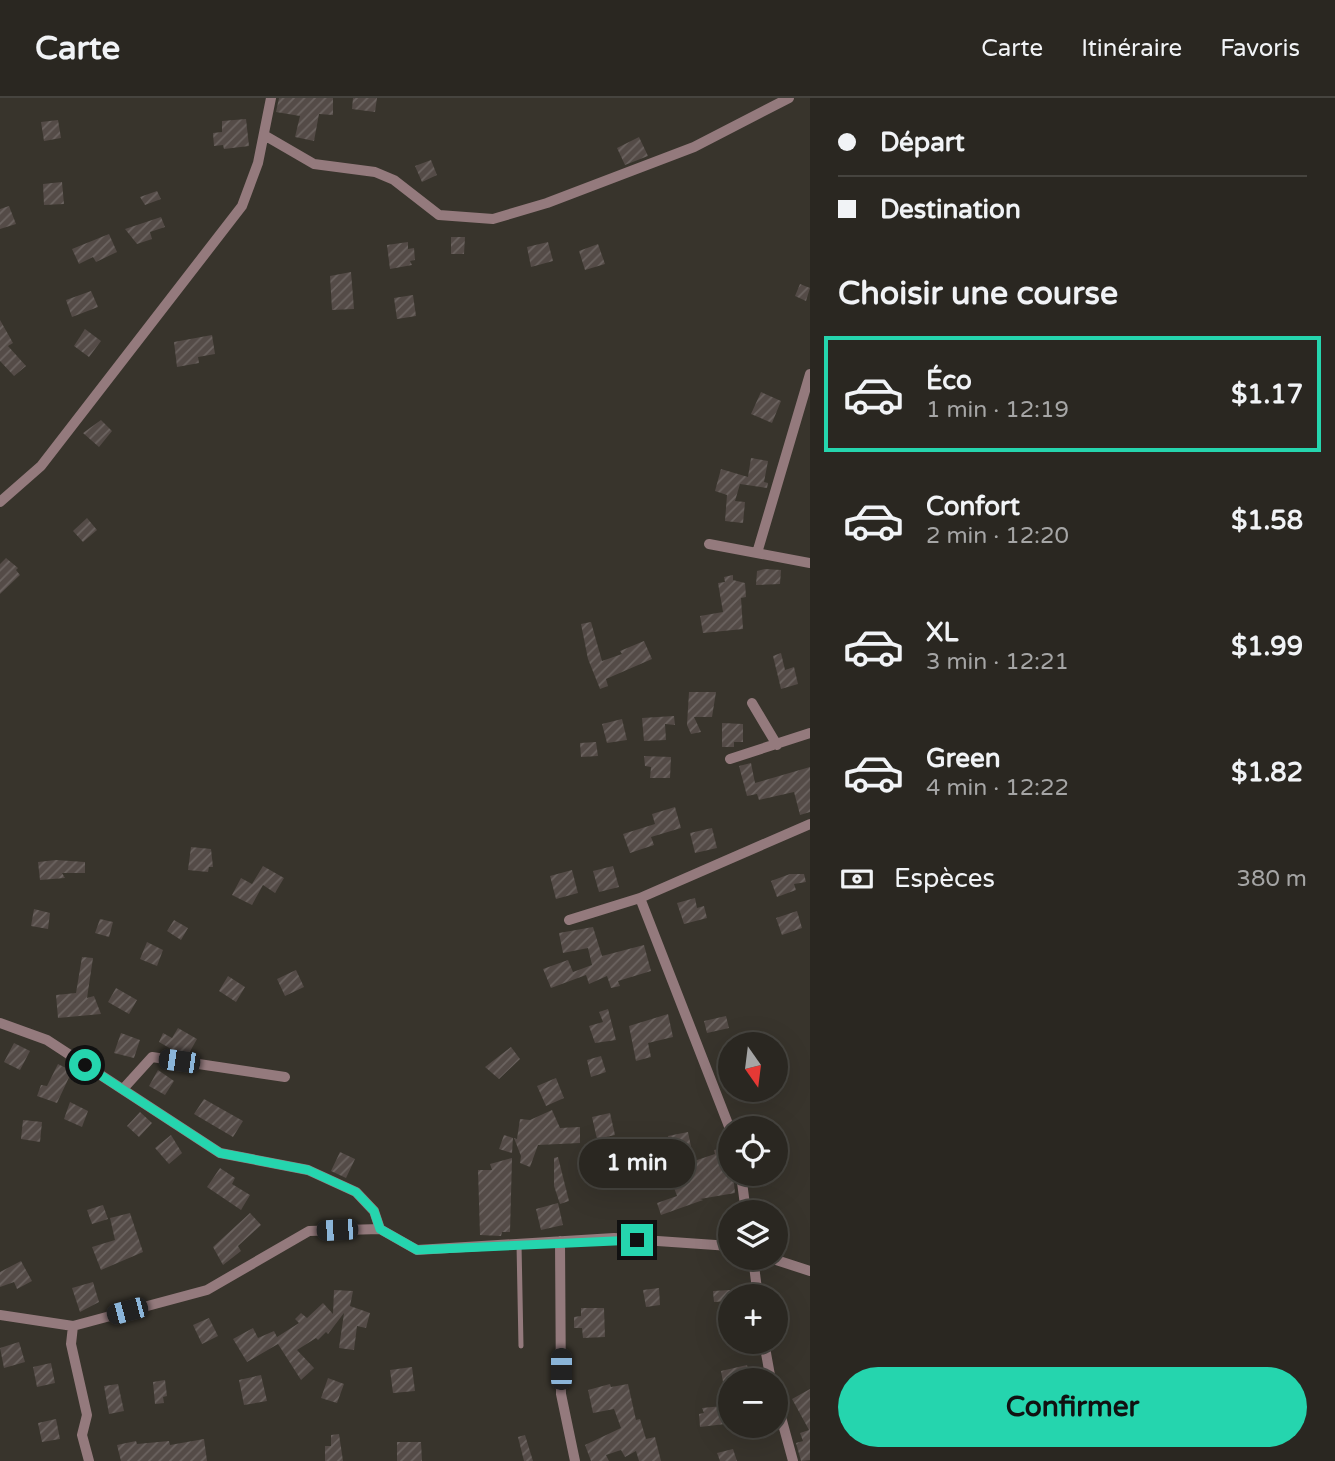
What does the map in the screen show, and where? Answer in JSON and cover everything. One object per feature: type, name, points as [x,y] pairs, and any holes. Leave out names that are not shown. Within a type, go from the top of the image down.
[{"type":"street","points":[[0,502],[41,466],[242,206],[258,163],[271,98]]},
{"type":"street","points":[[264,135],[314,164],[375,172],[394,180],[439,215],[493,219],[547,203],[694,147],[789,98]]},
{"type":"street","points":[[757,553],[805,404],[810,374]]},
{"type":"street","points":[[709,544],[810,563]]},
{"type":"street","points":[[752,702],[778,745]]},
{"type":"street","points":[[730,759],[810,733]]},
{"type":"street","points":[[569,920],[640,898],[810,824]]},
{"type":"street","points":[[640,898],[725,1116]]},
{"type":"street","points":[[0,1023],[47,1040],[220,1153],[308,1170],[356,1192],[374,1211],[380,1229]]},
{"type":"street","points":[[123,1089],[152,1058],[285,1077]]},
{"type":"street","points":[[0,1315],[72,1326],[207,1290],[309,1231],[380,1229],[417,1250],[614,1238],[718,1245]]},
{"type":"street","points":[[560,1241],[561,1394],[575,1461]]},
{"type":"street","points":[[788,1264],[810,1271]]},
{"type":"street","points":[[72,1326],[71,1344],[87,1415],[82,1435],[89,1461]]},
{"type":"street","points":[[787,1438],[793,1461]]},
{"type":"lane","points":[[519,1244],[521,1346]]},
{"type":"building","points":[[279,98],[333,98],[333,115],[319,114],[314,141],[295,137],[300,116],[276,112]]},
{"type":"building","points":[[353,98],[377,98],[375,112],[352,109]]},
{"type":"building","points":[[246,119],[249,146],[224,149],[223,145],[214,146],[213,133],[222,132],[222,121]]},
{"type":"building","points":[[58,120],[61,138],[44,141],[41,122]]},
{"type":"building","points":[[639,137],[648,156],[625,165],[617,148]]},
{"type":"building","points":[[431,160],[437,175],[422,182],[415,166]]},
{"type":"building","points":[[62,182],[64,204],[44,205],[43,184]]},
{"type":"building","points":[[157,191],[161,199],[145,205],[140,197]]},
{"type":"building","points":[[9,206],[16,224],[0,229],[0,209]]},
{"type":"building","points":[[161,217],[165,227],[150,232],[152,239],[137,244],[125,229]]},
{"type":"building","points":[[109,234],[117,252],[96,262],[93,257],[79,264],[72,249]]},
{"type":"building","points":[[451,237],[465,237],[464,254],[451,254]]},
{"type":"building","points":[[408,242],[408,249],[414,248],[415,260],[410,261],[412,265],[390,269],[387,245]]},
{"type":"building","points":[[548,242],[553,261],[531,267],[527,247]]},
{"type":"building","points":[[598,244],[605,264],[585,270],[579,251]]},
{"type":"building","points":[[351,272],[354,309],[332,310],[330,276]]},
{"type":"building","points":[[800,284],[810,288],[806,301],[795,296]]},
{"type":"building","points":[[91,291],[98,307],[72,317],[66,300]]},
{"type":"building","points":[[413,295],[416,316],[397,319],[394,298]]},
{"type":"building","points":[[0,320],[13,343],[8,346],[26,366],[14,376],[0,361]]},
{"type":"building","points":[[85,329],[101,341],[89,357],[74,346]]},
{"type":"building","points":[[212,335],[215,354],[198,357],[199,363],[177,367],[174,342]]},
{"type":"building","points":[[761,392],[781,401],[772,423],[751,414]]},
{"type":"building","points":[[101,420],[112,431],[99,447],[83,433]]},
{"type":"building","points":[[751,458],[768,461],[764,482],[768,483],[767,488],[740,484],[735,501],[745,502],[743,523],[725,521],[727,495],[715,491],[721,469],[748,477]]},
{"type":"building","points":[[87,518],[97,530],[83,542],[73,531]]},
{"type":"building","points":[[6,558],[18,568],[16,570],[20,575],[0,594],[0,564]]},
{"type":"building","points":[[781,570],[780,584],[756,585],[757,571]]},
{"type":"building","points":[[733,575],[733,580],[745,583],[746,597],[741,598],[743,629],[703,633],[700,616],[723,612],[718,583],[725,582],[724,577]]},
{"type":"building","points":[[591,622],[602,661],[622,654],[620,651],[644,641],[652,659],[606,679],[608,686],[600,689],[588,659],[581,624]]},
{"type":"building","points":[[781,653],[785,670],[794,667],[798,684],[781,689],[773,656]]},
{"type":"building","points":[[689,692],[716,692],[712,717],[694,717],[701,732],[691,734],[687,725]]},
{"type":"building","points":[[674,716],[675,725],[665,724],[666,740],[644,741],[642,718]]},
{"type":"building","points":[[622,719],[627,740],[607,743],[602,724]]},
{"type":"building","points":[[722,723],[743,724],[743,742],[734,742],[734,747],[722,747]]},
{"type":"building","points":[[596,742],[598,756],[581,757],[580,743]]},
{"type":"building","points":[[644,756],[671,757],[670,778],[650,778],[651,767],[645,766]]},
{"type":"building","points":[[751,763],[755,783],[810,767],[810,812],[800,815],[794,792],[759,800],[757,794],[747,796],[739,766]]},
{"type":"building","points":[[675,807],[681,828],[651,837],[654,845],[630,853],[623,834],[655,824],[652,814]]},
{"type":"building","points":[[712,828],[717,848],[695,853],[690,833]]},
{"type":"building","points":[[191,847],[211,849],[213,867],[209,867],[208,872],[188,870]]},
{"type":"building","points":[[38,862],[85,862],[85,873],[62,873],[65,878],[40,880]]},
{"type":"building","points":[[263,866],[284,878],[275,893],[263,885],[252,905],[232,895],[241,878],[252,884]]},
{"type":"building","points":[[613,866],[619,887],[599,892],[593,871]]},
{"type":"building","points":[[572,870],[578,893],[556,899],[550,876]]},
{"type":"building","points":[[790,874],[804,874],[806,882],[794,884],[796,890],[777,897],[771,881]]},
{"type":"building","points":[[695,898],[697,908],[704,906],[707,918],[684,924],[677,903]]},
{"type":"building","points":[[34,909],[50,913],[48,929],[31,926]]},
{"type":"building","points":[[797,911],[802,928],[782,935],[776,918]]},
{"type":"building","points":[[100,919],[113,922],[109,937],[95,933]]},
{"type":"building","points":[[174,920],[188,928],[181,940],[167,931]]},
{"type":"building","points":[[593,927],[602,956],[644,945],[651,971],[618,981],[620,986],[611,988],[607,976],[589,984],[586,975],[551,988],[543,969],[568,960],[573,972],[592,965],[588,948],[563,953],[559,933]]},
{"type":"building","points":[[147,942],[163,950],[157,966],[140,959]]},
{"type":"building","points":[[82,957],[93,958],[87,998],[94,996],[101,1014],[58,1018],[56,995],[76,993]]},
{"type":"building","points":[[296,970],[304,987],[285,996],[277,979]]},
{"type":"building","points":[[228,976],[245,987],[236,1002],[219,991]]},
{"type":"building","points":[[116,988],[137,1000],[129,1014],[108,1002]]},
{"type":"building","points":[[608,1009],[616,1040],[595,1043],[589,1026],[603,1022],[599,1012]]},
{"type":"building","points":[[668,1014],[673,1037],[648,1043],[651,1057],[636,1061],[629,1026]]},
{"type":"building","points":[[726,1016],[729,1028],[707,1033],[704,1021]]},
{"type":"building","points":[[178,1028],[197,1039],[188,1055],[178,1053],[159,1042],[163,1033],[172,1038]]},
{"type":"building","points":[[121,1033],[140,1040],[134,1058],[114,1053]]},
{"type":"building","points":[[14,1043],[30,1051],[20,1070],[4,1062]]},
{"type":"building","points":[[511,1047],[520,1059],[499,1079],[485,1067]]},
{"type":"building","points":[[601,1056],[606,1072],[591,1077],[587,1060]]},
{"type":"building","points":[[58,1064],[72,1071],[57,1103],[37,1096],[41,1085],[47,1086]]},
{"type":"building","points":[[158,1070],[174,1081],[165,1095],[149,1086]]},
{"type":"building","points":[[556,1078],[564,1098],[546,1106],[537,1086]]},
{"type":"building","points":[[204,1099],[243,1121],[233,1137],[194,1114]]},
{"type":"building","points":[[70,1102],[88,1111],[82,1127],[64,1119]]},
{"type":"building","points":[[552,1110],[560,1128],[580,1127],[580,1143],[538,1145],[530,1167],[520,1163],[521,1156],[514,1138],[517,1139],[520,1119],[530,1120]]},
{"type":"building","points":[[140,1112],[152,1123],[139,1137],[127,1126]]},
{"type":"building","points":[[610,1113],[615,1135],[597,1139],[592,1117]]},
{"type":"building","points":[[23,1120],[42,1122],[40,1142],[21,1139]]},
{"type":"building","points":[[688,1132],[694,1161],[715,1154],[714,1150],[718,1149],[718,1186],[734,1186],[735,1193],[700,1199],[703,1200],[661,1215],[657,1203],[677,1196],[666,1165],[674,1162],[668,1136]]},
{"type":"building","points":[[171,1135],[182,1153],[169,1164],[155,1148]]},
{"type":"building","points":[[504,1135],[513,1138],[512,1153],[499,1149]]},
{"type":"building","points":[[340,1152],[355,1159],[346,1178],[331,1171]]},
{"type":"building","points":[[558,1157],[569,1201],[560,1204],[554,1186],[554,1158]]},
{"type":"building","points":[[512,1158],[510,1232],[502,1232],[501,1236],[480,1235],[478,1170],[492,1170],[490,1164]]},
{"type":"building","points":[[220,1168],[235,1178],[232,1184],[250,1195],[241,1210],[207,1187]]},
{"type":"building","points":[[558,1203],[563,1225],[541,1230],[536,1209]]},
{"type":"building","points":[[103,1205],[108,1219],[92,1224],[87,1210]]},
{"type":"building","points":[[130,1213],[143,1252],[101,1270],[92,1247],[115,1240],[110,1218]]},
{"type":"building","points":[[250,1213],[261,1225],[238,1246],[241,1251],[223,1265],[213,1247]]},
{"type":"building","points":[[21,1261],[32,1281],[17,1289],[14,1282],[0,1287],[0,1272]]},
{"type":"building","points":[[93,1282],[99,1302],[80,1312],[72,1288]]},
{"type":"building","points":[[659,1288],[660,1305],[646,1307],[643,1290]]},
{"type":"building","points":[[334,1290],[353,1291],[350,1306],[370,1313],[366,1328],[357,1326],[354,1350],[339,1348],[344,1313],[328,1334],[326,1332],[318,1340],[316,1338],[297,1350],[314,1368],[301,1380],[278,1344],[247,1362],[233,1339],[253,1328],[258,1338],[274,1331],[277,1337],[299,1323],[295,1319],[301,1313],[307,1318],[323,1303],[333,1314]]},
{"type":"building","points":[[713,1291],[718,1291],[718,1302],[714,1302]]},
{"type":"building","points":[[581,1308],[604,1308],[605,1337],[583,1338],[582,1328],[574,1328],[574,1317],[581,1316]]},
{"type":"building","points":[[209,1318],[218,1336],[202,1344],[193,1325]]},
{"type":"building","points":[[19,1342],[25,1362],[4,1368],[0,1348]]},
{"type":"building","points":[[51,1363],[55,1383],[37,1387],[33,1367]]},
{"type":"building","points":[[412,1367],[415,1391],[393,1393],[390,1370]]},
{"type":"building","points":[[261,1375],[267,1401],[244,1405],[239,1380]]},
{"type":"building","points":[[328,1378],[344,1384],[337,1403],[321,1398]]},
{"type":"building","points":[[165,1380],[167,1396],[163,1397],[164,1403],[155,1404],[153,1382]]},
{"type":"building","points":[[118,1384],[124,1411],[109,1414],[104,1386]]},
{"type":"building","points":[[610,1384],[611,1387],[628,1384],[636,1420],[640,1419],[646,1439],[655,1437],[661,1461],[639,1461],[636,1451],[625,1457],[621,1450],[606,1455],[609,1461],[591,1461],[585,1445],[621,1428],[614,1409],[593,1413],[588,1390]]},
{"type":"building","points":[[810,1389],[810,1460],[801,1461],[796,1443],[803,1441],[800,1433],[809,1430],[792,1399]]},
{"type":"building","points":[[718,1406],[718,1425],[700,1427],[699,1414],[704,1413],[702,1408]]},
{"type":"building","points":[[56,1419],[60,1439],[42,1442],[38,1423]]},
{"type":"building","points":[[339,1434],[343,1461],[325,1461],[325,1446],[331,1446],[331,1435]]},
{"type":"building","points":[[525,1435],[533,1461],[524,1461],[518,1437]]},
{"type":"building","points":[[204,1439],[207,1461],[121,1461],[117,1445],[136,1441],[137,1444],[169,1441],[170,1445]]},
{"type":"building","points":[[397,1442],[421,1442],[422,1461],[397,1461]]},
{"type":"building","points":[[733,1449],[737,1461],[720,1461],[717,1453]]},
{"type":"route","points":[[85,1065],[220,1153],[308,1170],[356,1192],[374,1211],[380,1229],[417,1250],[614,1238],[637,1240]]}]
